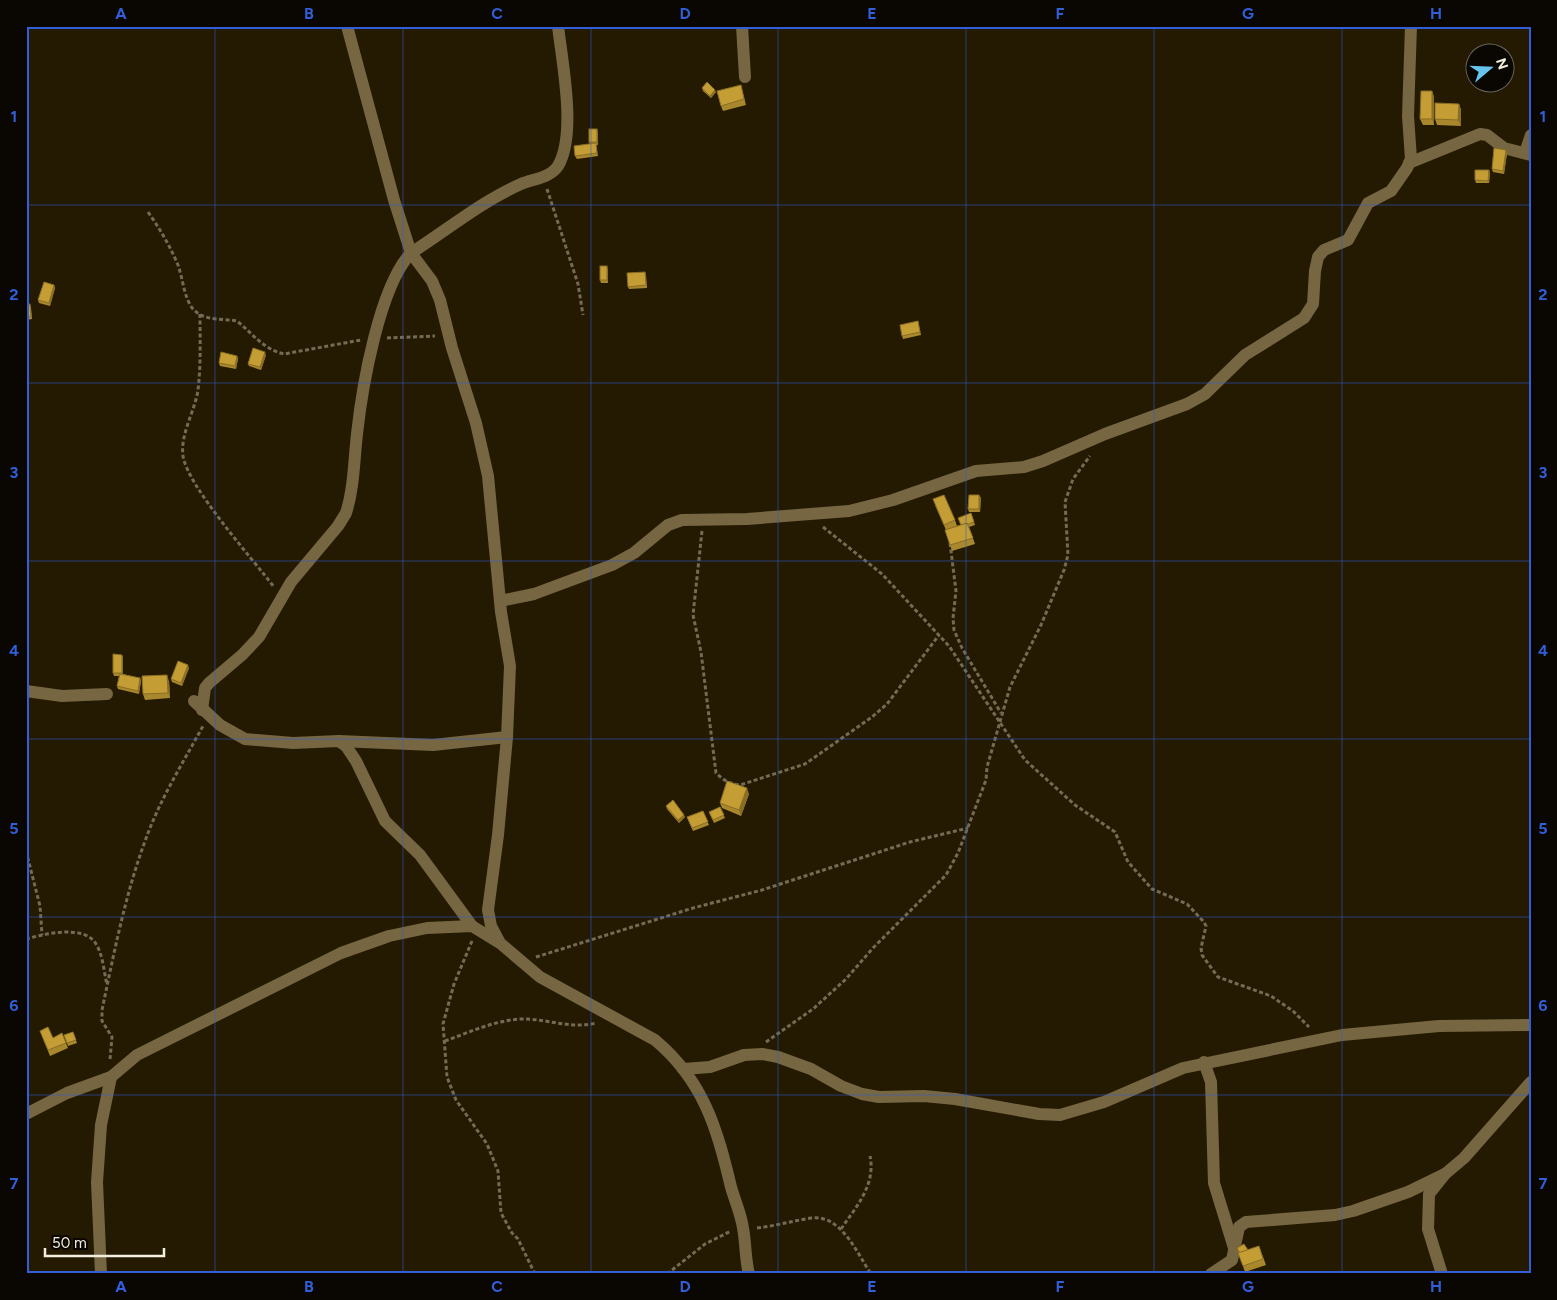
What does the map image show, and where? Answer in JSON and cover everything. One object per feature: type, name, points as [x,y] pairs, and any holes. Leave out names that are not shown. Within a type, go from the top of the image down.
[{"type":"street","points":[[347,26],[378,143],[411,253],[435,288],[476,423],[488,476],[500,601],[510,666],[507,737],[498,835],[488,910],[491,926],[500,943]]},
{"type":"street","points":[[507,737],[433,745],[339,741],[293,743],[245,739],[220,725],[202,709],[205,688],[259,637],[300,570],[338,526],[346,513],[359,416],[376,337],[386,300],[397,274],[411,253],[491,201],[521,184],[545,176],[556,168],[562,157],[566,138],[565,66],[558,26]]},
{"type":"street","points":[[742,26],[745,77]]},
{"type":"street","points":[[500,601],[534,594],[612,565],[634,553],[664,528],[686,519],[771,518],[807,513],[849,511],[893,500],[976,471],[1035,464],[1105,434],[1197,399],[1211,390],[1245,355],[1304,318],[1313,304],[1315,271],[1318,257],[1327,249],[1348,240],[1368,203],[1375,197],[1391,192],[1409,163],[1411,150],[1408,116],[1411,26]]},
{"type":"street","points":[[1409,163],[1480,134],[1487,135],[1504,148],[1528,154],[1531,135]]},
{"type":"street","points":[[26,692],[62,696],[107,694]]},
{"type":"street","points":[[339,741],[350,751],[356,761],[385,822],[420,855],[474,928],[500,943],[519,961],[568,994],[612,1015],[655,1040],[668,1051],[683,1069],[712,1119],[743,1227],[749,1274]]},
{"type":"street","points":[[26,1114],[67,1093],[111,1077],[137,1055],[341,953],[389,936],[427,928],[474,928]]},
{"type":"street","points":[[683,1069],[710,1067],[744,1055],[762,1054],[778,1056],[812,1069],[841,1086],[862,1094],[879,1097],[924,1096],[955,1099],[1039,1114],[1060,1115],[1104,1102],[1183,1068],[1204,1062],[1342,1035],[1427,1027],[1531,1025]]},
{"type":"street","points":[[1204,1062],[1211,1082],[1214,1183],[1235,1250]]},
{"type":"street","points":[[101,1274],[98,1172],[101,1124],[111,1077]]},
{"type":"street","points":[[1442,1274],[1428,1229],[1427,1208],[1429,1194],[1445,1174],[1464,1158],[1531,1082]]},
{"type":"street","points":[[1211,1274],[1232,1260],[1239,1227],[1246,1222],[1335,1215],[1353,1211],[1408,1192],[1445,1174]]},
{"type":"path","points":[[545,176],[553,212],[578,284],[583,315]]},
{"type":"path","points":[[148,212],[172,252],[193,309],[200,314],[220,320],[237,321],[260,343],[273,352],[284,354],[310,351],[376,337],[433,336],[448,332]]},
{"type":"path","points":[[200,314],[198,389],[194,410],[183,442],[186,468],[218,515],[282,597]]},
{"type":"path","points":[[744,1055],[781,1033],[813,1009],[846,980],[873,948],[946,875],[968,828],[986,780],[1001,714],[1010,688],[1041,625],[1064,570],[1068,555],[1065,502],[1068,490],[1105,434]]},
{"type":"path","points":[[807,513],[882,574],[939,635],[959,661],[1025,760],[1075,805],[1115,832],[1128,862],[1141,879],[1152,889],[1187,904],[1204,922],[1206,926],[1201,948],[1202,955],[1218,977],[1271,996],[1293,1011],[1312,1030],[1318,1040]]},
{"type":"path","points":[[701,520],[703,537],[693,615],[701,652],[716,772],[733,784],[740,785],[805,764],[872,717],[887,704],[939,635]]},
{"type":"path","points":[[949,536],[956,591],[952,618],[954,630],[962,648],[1001,714]]},
{"type":"path","points":[[111,1077],[112,1037],[102,1021],[102,1016],[107,986],[131,886],[150,827],[178,771],[202,709]]},
{"type":"path","points":[[519,961],[693,908],[771,887],[910,842],[968,828]]},
{"type":"path","points":[[26,851],[40,906],[42,934]]},
{"type":"path","points":[[474,928],[446,1007],[443,1024],[448,1078],[456,1100],[487,1144],[498,1171],[502,1213],[512,1233],[518,1238],[535,1274]]},
{"type":"path","points":[[26,939],[42,934],[71,932],[81,934],[96,942],[107,986]]},
{"type":"path","points":[[445,1041],[508,1020],[527,1019],[583,1025],[597,1023],[612,1015]]},
{"type":"path","points":[[841,1229],[862,1199],[870,1180],[872,1171],[870,1156]]},
{"type":"path","points":[[667,1274],[705,1244],[743,1227],[775,1226],[813,1218],[824,1219],[841,1229],[870,1274]]},
{"type":"building","points":[[707,82],[715,90],[710,96],[702,88]]},
{"type":"building","points":[[741,85],[744,99],[721,106],[717,91]]},
{"type":"building","points":[[1421,91],[1432,91],[1432,119],[1420,119]]},
{"type":"building","points":[[1435,103],[1459,104],[1458,120],[1435,119]]},
{"type":"building","points":[[589,129],[597,129],[597,142],[589,142]]},
{"type":"building","points":[[596,143],[597,153],[575,156],[574,146]]},
{"type":"building","points":[[1494,148],[1506,150],[1503,171],[1492,169]]},
{"type":"building","points":[[1475,170],[1489,170],[1488,181],[1475,180]]},
{"type":"building","points":[[600,266],[607,266],[607,280],[600,280]]},
{"type":"building","points":[[645,272],[646,285],[628,287],[627,273]]},
{"type":"building","points":[[44,282],[54,285],[49,303],[38,300]]},
{"type":"building","points":[[26,304],[30,304],[31,316],[26,317]]},
{"type":"building","points":[[918,321],[920,332],[902,336],[900,325]]},
{"type":"building","points":[[253,348],[265,352],[260,367],[248,364]]},
{"type":"building","points":[[221,352],[237,356],[235,366],[219,363]]},
{"type":"building","points":[[944,495],[955,520],[944,525],[933,499]]},
{"type":"building","points":[[969,495],[979,495],[979,509],[968,509]]},
{"type":"building","points":[[971,513],[974,522],[961,525],[958,518]]},
{"type":"building","points":[[967,523],[973,538],[950,545],[945,530]]},
{"type":"building","points":[[113,654],[122,655],[122,673],[113,673]]},
{"type":"building","points":[[178,661],[188,665],[181,683],[171,679]]},
{"type":"building","points":[[120,674],[140,678],[138,691],[117,686]]},
{"type":"building","points":[[167,675],[168,693],[143,694],[142,676]]},
{"type":"building","points":[[727,781],[747,788],[739,810],[720,803]]},
{"type":"building","points":[[673,800],[684,815],[678,820],[666,806]]},
{"type":"building","points":[[720,807],[724,815],[713,820],[709,812]]},
{"type":"building","points":[[703,811],[708,822],[692,828],[687,817]]},
{"type":"building","points":[[48,1027],[53,1038],[62,1033],[66,1043],[48,1050],[40,1031]]},
{"type":"building","points":[[73,1032],[76,1040],[67,1043],[64,1035]]},
{"type":"building","points":[[1244,1244],[1248,1250],[1240,1253],[1237,1248]]},
{"type":"building","points":[[1259,1246],[1263,1259],[1243,1266],[1238,1253]]}]
